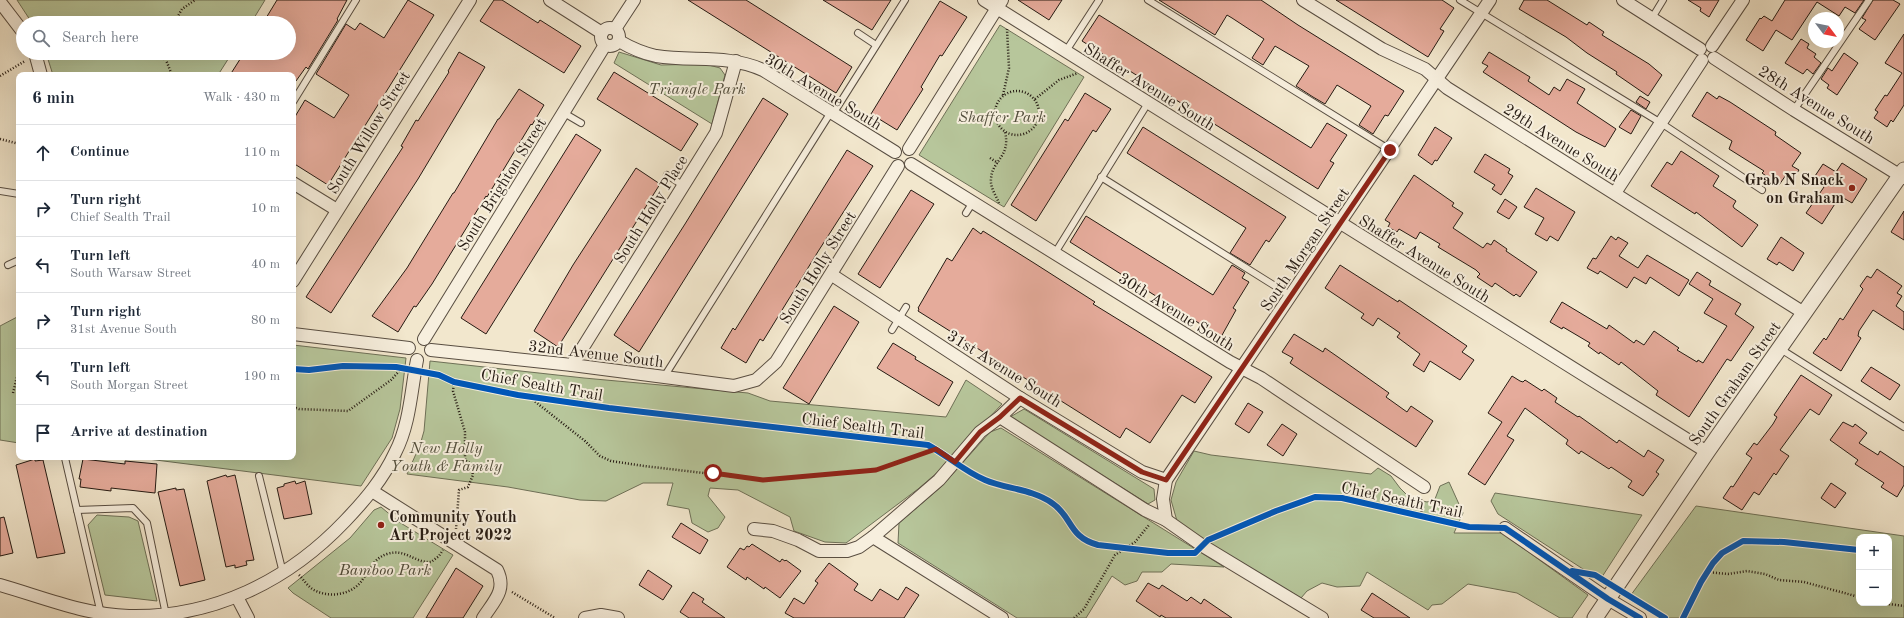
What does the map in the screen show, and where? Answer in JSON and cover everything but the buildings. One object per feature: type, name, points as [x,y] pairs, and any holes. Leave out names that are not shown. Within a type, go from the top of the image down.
[{"type":"street","name":"South Willow Street","points":[[296,276],[470,0]]},
{"type":"street","points":[[550,0],[602,33]]},
{"type":"street","points":[[616,29],[634,0]]},
{"type":"street","name":"Shaffer Avenue South","points":[[984,0],[1002,8],[1066,52],[1707,452]]},
{"type":"street","name":"29th Avenue South","points":[[1303,0],[1382,49],[1425,70],[1447,88],[1804,313]]},
{"type":"street","name":"South Morgan Street","points":[[1162,518],[1166,480],[1490,0]]},
{"type":"street","name":"28th Avenue South","points":[[1623,0],[1794,110],[1903,174]]},
{"type":"street","points":[[1615,193],[1743,0]]},
{"type":"street","points":[[0,2],[16,23]]},
{"type":"street","points":[[909,149],[1002,8]]},
{"type":"street","points":[[608,28],[616,29],[620,35],[619,41],[614,46],[605,45],[601,40],[602,33],[608,28]]},
{"type":"street","name":"30th Avenue South","points":[[619,41],[635,50],[658,56],[720,58],[736,61],[763,70],[895,152]]},
{"type":"street","name":"South Brighton Street","points":[[424,338],[605,45]]},
{"type":"street","points":[[37,60],[40,72]]},
{"type":"street","name":"South Holly Place","points":[[572,365],[716,133],[736,61]]},
{"type":"street","points":[[901,148],[909,149],[913,156],[911,164],[904,168],[898,166],[894,160],[895,152],[901,148]]},
{"type":"street","name":"30th Avenue South","points":[[911,164],[1242,369],[1261,378],[1424,487]]},
{"type":"street","name":"South Holly Street","points":[[756,380],[776,362],[832,275],[898,166]]},
{"type":"street","name":"South Graham Street","points":[[1595,618],[1779,348],[1903,174]]},
{"type":"street","points":[[296,185],[337,210]]},
{"type":"street","name":"31st Avenue South","points":[[832,275],[1020,398],[1142,472],[1166,480]]},
{"type":"street","points":[[296,334],[409,348]]},
{"type":"street","points":[[0,585],[101,614],[129,617],[166,615],[190,611],[237,597],[288,570],[331,536],[372,491],[396,452],[403,434],[412,397],[416,365],[409,348],[414,340],[424,338],[429,343],[431,350],[428,357],[416,365]]},
{"type":"street","name":"32nd Avenue South","points":[[431,350],[572,365],[734,386],[756,380]]},
{"type":"street","points":[[754,529],[773,531],[798,540],[819,551],[846,551],[859,546],[873,537],[939,480],[980,432],[1000,417],[1020,398]]},
{"type":"street","points":[[1000,417],[1144,510],[1162,518],[1203,546],[1322,618]]},
{"type":"street","points":[[372,491],[492,566],[501,582],[483,618]]},
{"type":"street","points":[[1505,528],[1608,599],[1640,618]]},
{"type":"street","points":[[873,537],[1002,618]]},
{"type":"street","points":[[237,597],[248,618]]},
{"type":"street","points":[[587,617],[601,615],[618,618]]},
{"type":"lane","points":[[296,97],[356,0]]},
{"type":"lane","points":[[664,377],[905,0]]},
{"type":"lane","points":[[1066,52],[1099,0]]},
{"type":"lane","points":[[1148,0],[1390,150]]},
{"type":"lane","points":[[1460,0],[1661,123],[1762,190]]},
{"type":"lane","points":[[1652,18],[1663,0]]},
{"type":"lane","points":[[1794,110],[1868,0]]},
{"type":"lane","points":[[858,33],[876,45]]},
{"type":"lane","points":[[1054,253],[1148,103]]},
{"type":"lane","points":[[564,113],[581,123]]},
{"type":"lane","points":[[667,176],[684,186]]},
{"type":"lane","points":[[1102,177],[1291,296]]},
{"type":"lane","points":[[0,191],[16,194]]},
{"type":"lane","points":[[966,213],[973,202]]},
{"type":"lane","points":[[8,265],[16,261]]},
{"type":"lane","points":[[892,330],[906,307]]},
{"type":"lane","points":[[1779,348],[1904,427]]},
{"type":"lane","points":[[65,460],[101,614]]},
{"type":"lane","points":[[259,476],[288,570]]},
{"type":"lane","points":[[77,510],[133,508],[147,522],[166,615]]},
{"type":"path","points":[[178,16],[182,9],[195,0]]},
{"type":"path","points":[[1002,8],[1009,68],[1003,95],[997,103],[995,117],[998,124],[1005,132],[1007,140],[1006,150],[993,172],[991,185],[1007,223]]},
{"type":"path","points":[[0,76],[26,60]]},
{"type":"path","points":[[166,60],[171,72]]},
{"type":"path","points":[[1035,99],[1059,80],[1093,68]]},
{"type":"path","points":[[1003,95],[1020,90],[1026,92],[1035,99],[1040,115],[1034,128],[1021,135],[1014,135],[1005,132]]},
{"type":"path","points":[[0,139],[16,143]]},
{"type":"path","points":[[990,158],[998,163]]},
{"type":"path","points":[[296,408],[348,410],[391,380],[399,367],[416,365]]},
{"type":"path","points":[[288,570],[314,590],[327,594],[340,594],[354,588],[375,561],[386,554],[401,552],[419,560],[431,562],[439,556],[455,532],[459,490],[468,487],[473,475],[471,464],[465,460],[465,432],[453,391],[452,380]]},
{"type":"path","points":[[6,390],[16,394]]},
{"type":"path","points":[[525,396],[586,441],[600,456],[611,461],[644,466],[763,480],[876,470],[936,449]]},
{"type":"path","points":[[1424,487],[1421,499],[1425,518]]},
{"type":"path","points":[[1074,618],[1084,609],[1115,555],[1130,549],[1135,542],[1162,518]]},
{"type":"path","points":[[1112,546],[1130,549]]},
{"type":"path","points":[[1707,572],[1728,574],[1747,571],[1765,574],[1779,580],[1804,582],[1856,596]]},
{"type":"path","points":[[501,582],[556,618]]},
{"type":"path","points":[[1892,604],[1904,606]]},
{"type":"green space","points":[[17,0],[265,0],[255,16],[27,16]]},
{"type":"green space","name":"Shaffer Park","points":[[1000,25],[1084,77],[1004,207],[919,155]]},
{"type":"green space","name":"Triangle Park","points":[[619,52],[661,65],[705,64],[720,68],[725,75],[712,124],[614,63]]},
{"type":"green space","points":[[48,60],[228,60],[220,72],[52,72]]},
{"type":"green space","points":[[16,318],[16,443],[0,440],[0,326]]},
{"type":"green space","points":[[296,345],[406,358],[400,409],[392,438],[361,486],[156,460],[296,460]]},
{"type":"green space","name":"New Holly Youth & Family","points":[[430,361],[584,378],[748,393],[770,401],[946,417],[966,380],[1002,404],[939,471],[918,489],[846,543],[825,542],[794,531],[790,517],[738,490],[710,488],[708,496],[725,517],[718,528],[708,532],[692,523],[689,509],[667,505],[673,483],[643,483],[606,501],[580,500],[508,487],[407,474],[420,445],[424,431]]},
{"type":"green space","points":[[1024,409],[1154,489],[1155,500],[1148,504],[1010,417]]},
{"type":"green space","points":[[1001,428],[1224,567],[1171,564],[1162,572],[1142,572],[1137,581],[1125,585],[1112,576],[1086,618],[1017,618],[898,543],[899,523],[942,486],[990,432]]},
{"type":"green space","points":[[1194,451],[1211,455],[1371,474],[1378,468],[1391,476],[1410,498],[1427,502],[1435,499],[1440,486],[1449,482],[1463,513],[1454,533],[1502,533],[1588,595],[1572,618],[1560,618],[1517,593],[1468,584],[1442,604],[1432,605],[1428,610],[1367,572],[1360,586],[1337,587],[1322,583],[1307,591],[1301,598],[1201,538],[1177,521],[1171,500],[1176,482]]},
{"type":"green space","points":[[1495,493],[1642,515],[1600,580],[1498,514],[1491,501]]},
{"type":"green space","points":[[1696,506],[1890,534],[1856,534],[1856,606],[1892,606],[1892,534],[1904,536],[1904,618],[1660,618],[1628,599]]},
{"type":"green space","name":"Bamboo Park","points":[[381,507],[399,522],[453,555],[413,618],[331,618],[293,593],[288,588],[350,538],[374,510]]},
{"type":"green space","points":[[97,515],[129,517],[138,521],[157,601],[105,595],[88,525]]},
{"type":"cycle path","name":"Chief Sealth Trail","points":[[296,369],[309,370],[343,366],[396,367],[439,375],[454,382],[518,395],[609,408],[928,445],[985,480],[1044,498],[1059,508],[1081,537],[1098,545],[1168,553],[1195,553],[1208,540],[1276,511],[1315,497],[1342,498],[1469,527],[1505,528],[1608,599],[1640,618]]},
{"type":"cycle path","points":[[1683,618],[1701,582],[1713,563],[1722,553],[1743,541],[1784,542],[1856,550]]},
{"type":"cycle path","points":[[1572,571],[1595,575],[1665,618]]},
{"type":"place","name":"Grab N Snack on Graham","points":[[1852,188]]},
{"type":"place","name":"Community Youth Art Project 2022","points":[[381,525]]},
{"type":"route","points":[[713,473],[763,480],[811,477],[876,470],[936,449],[955,462],[980,432],[1000,417],[1020,398],[1142,472],[1166,480],[1390,150]]}]
